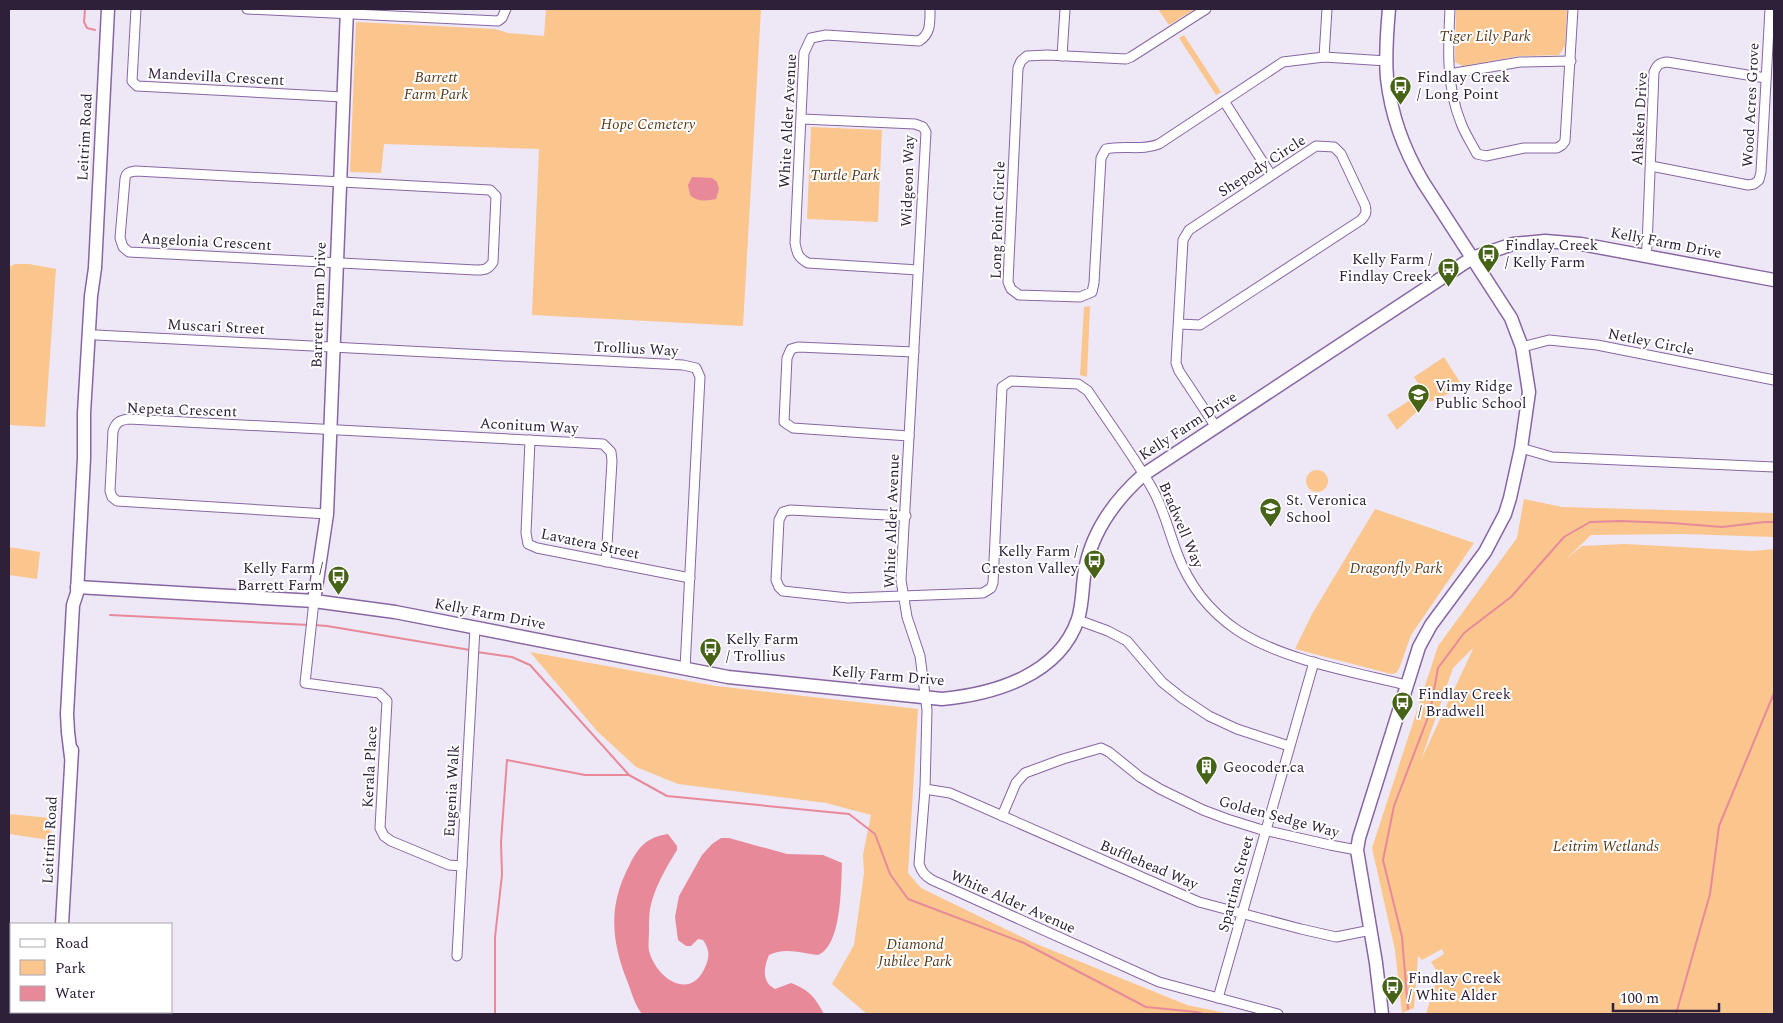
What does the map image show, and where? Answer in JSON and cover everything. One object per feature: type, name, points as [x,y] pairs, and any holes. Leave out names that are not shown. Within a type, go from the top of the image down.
[{"type":"street","name":"Leitrim Road","points":[[62,923],[71,757],[76,704],[80,616],[77,590],[84,458],[96,335],[95,268],[108,9]]},
{"type":"street","name":"Mandevilla Crescent","points":[[136,9],[132,81],[137,86],[343,97]]},
{"type":"street","points":[[247,9],[347,11],[498,21],[502,18],[506,9]]},
{"type":"street","name":"White Alder Avenue","points":[[930,9],[928,32],[919,41],[826,36],[811,38],[804,53],[795,243],[796,252],[801,260],[818,264],[918,270],[901,580],[907,617],[920,656],[926,697],[925,789],[919,864],[924,876],[1147,977],[1170,986],[1278,1014]]},
{"type":"street","points":[[1062,56],[1065,9]]},
{"type":"street","name":"Long Point Circle","points":[[1206,9],[1131,58],[1027,56],[1021,61],[1018,68],[1008,282],[1011,289],[1019,295],[1080,297],[1092,292],[1101,158],[1106,149],[1117,147],[1150,148],[1159,144],[1283,62],[1324,57],[1387,61]]},
{"type":"street","points":[[1324,57],[1327,9]]},
{"type":"street","points":[[1382,1014],[1371,930],[1357,850],[1359,838],[1419,647],[1431,625],[1485,552],[1505,514],[1521,448],[1529,392],[1522,347],[1512,318],[1410,159],[1399,132],[1387,76],[1388,9]]},
{"type":"street","points":[[1450,9],[1449,74],[1461,123],[1477,154],[1486,156],[1524,148],[1556,148],[1562,145],[1566,137],[1573,9]]},
{"type":"street","name":"Wood Acres Grove","points":[[1650,166],[1748,185],[1759,180],[1770,9]]},
{"type":"street","name":"Barrett Farm Drive","points":[[314,601],[327,514],[347,11]]},
{"type":"street","points":[[1449,74],[1520,62],[1571,61]]},
{"type":"street","name":"Alasken Drive","points":[[1646,256],[1648,246],[1654,72],[1659,64],[1667,62],[1766,78]]},
{"type":"street","points":[[1224,101],[1271,175]]},
{"type":"street","name":"Widgeon Way","points":[[802,119],[915,124],[923,127],[927,138],[918,270]]},
{"type":"street","name":"Shepody Circle","points":[[1179,324],[1200,325],[1365,216],[1365,205],[1342,154],[1334,147],[1316,146],[1189,230],[1183,240],[1176,363],[1179,371],[1216,427]]},
{"type":"street","name":"Angelonia Crescent","points":[[337,263],[130,252],[122,246],[120,238],[125,176],[130,172],[340,181]]},
{"type":"street","points":[[337,263],[485,270],[492,262],[496,196],[490,190],[340,181]]},
{"type":"street","name":"Kelly Farm Drive","points":[[77,590],[314,601],[395,612],[728,676],[942,699],[968,696],[990,690],[1034,673],[1058,654],[1078,620],[1087,560],[1098,531],[1113,506],[1143,475],[1472,258],[1513,244],[1540,241],[1580,244],[1774,280]]},
{"type":"street","name":"Leitrim Road","points":[[84,458],[84,413],[91,296],[95,268]]},
{"type":"street","name":"Muscari Street","points":[[96,335],[334,346]]},
{"type":"street","name":"Netley Circle","points":[[1522,347],[1549,340],[1597,345],[1774,380]]},
{"type":"street","name":"Trollius Way","points":[[334,346],[684,365],[696,368],[700,377],[685,668]]},
{"type":"street","points":[[909,436],[793,428],[787,426],[784,422],[787,358],[791,349],[798,347],[914,352]]},
{"type":"street","name":"Bradwell Way","points":[[903,596],[983,593],[990,588],[993,583],[1002,387],[1011,381],[1078,384],[1088,391],[1153,490],[1163,511],[1182,566],[1200,596],[1229,624],[1253,640],[1291,656],[1406,685]]},
{"type":"street","name":"Nepeta Crescent","points":[[327,514],[123,503],[114,499],[110,491],[113,431],[117,422],[123,420],[330,430]]},
{"type":"street","name":"Aconitum Way","points":[[330,430],[603,444],[611,452],[612,460],[606,562]]},
{"type":"street","name":"Lavatera Street","points":[[530,440],[526,533],[528,544],[537,548],[690,578]]},
{"type":"street","points":[[1521,448],[1552,457],[1774,467]]},
{"type":"street","points":[[903,596],[848,598],[783,591],[776,580],[779,520],[783,512],[790,510],[906,516]]},
{"type":"street","name":"Kerala Place","points":[[314,601],[305,683],[379,693],[384,696],[387,705],[381,832],[386,839],[449,865],[462,866]]},
{"type":"street","points":[[1078,620],[1108,631],[1127,641],[1162,682],[1209,716],[1237,729],[1289,746]]},
{"type":"street","name":"Eugenia Walk","points":[[457,956],[475,628]]},
{"type":"street","name":"Spartina Street","points":[[1218,998],[1314,662]]},
{"type":"street","name":"Golden Sedge Way","points":[[1002,816],[1016,783],[1024,774],[1063,759],[1101,748],[1140,776],[1182,801],[1227,819],[1265,830],[1357,850]]},
{"type":"street","name":"Bufflehead Way","points":[[925,789],[950,793],[1185,897],[1242,914],[1336,937],[1371,930]]},
{"type":"green space","name":"Hope Cemetery","points":[[546,9],[761,9],[743,326],[532,315],[539,149],[384,144],[381,173],[350,172],[356,22],[495,29],[508,33],[544,36]]},
{"type":"green space","points":[[1158,9],[1195,9],[1169,25]]},
{"type":"green space","name":"Tiger Lily Park","points":[[1456,9],[1567,9],[1565,46],[1559,55],[1519,56],[1463,66],[1455,62]]},
{"type":"green space","points":[[1184,35],[1221,92],[1216,95],[1179,38]]},
{"type":"green space","name":"Turtle Park","points":[[811,127],[882,130],[878,222],[807,219]]},
{"type":"green space","points":[[15,264],[29,264],[56,269],[45,427],[9,425],[9,267]]},
{"type":"green space","points":[[1090,306],[1087,377],[1080,375],[1084,307]]},
{"type":"green space","points":[[1444,357],[1463,387],[1430,402],[1414,377]]},
{"type":"green space","points":[[1418,395],[1424,405],[1397,430],[1387,415]]},
{"type":"green space","points":[[1317,470],[1325,473],[1328,481],[1325,489],[1317,492],[1309,489],[1306,481],[1309,473]]},
{"type":"green space","name":"Leitrim Wetlands","points":[[1524,499],[1562,507],[1774,513],[1774,537],[1683,534],[1591,535],[1566,559],[1582,546],[1625,544],[1752,551],[1774,549],[1774,1014],[1426,1014],[1436,980],[1441,978],[1431,962],[1444,954],[1442,949],[1422,960],[1418,956],[1414,1008],[1402,1013],[1395,950],[1372,848],[1438,646],[1517,538]],"holes":[[[1473,649],[1421,760],[1453,668]]]},
{"type":"green space","name":"Dragonfly Park","points":[[1375,509],[1474,543],[1411,635],[1399,669],[1396,673],[1391,674],[1295,649],[1312,614]]},
{"type":"green space","points":[[9,547],[40,552],[37,579],[9,575]]},
{"type":"green space","name":"Diamond Jubilee Park","points":[[530,652],[716,686],[918,709],[908,873],[921,888],[1034,943],[1187,1005],[1230,1014],[867,1014],[832,984],[854,945],[864,873],[863,855],[871,815],[826,803],[678,784],[636,767],[597,731]]},
{"type":"green space","points":[[9,814],[51,818],[50,840],[9,834]]},
{"type":"water","points":[[692,177],[712,178],[717,182],[719,189],[716,199],[702,200],[690,195],[688,185]]},
{"type":"water","points":[[668,834],[677,846],[677,850],[654,893],[649,914],[649,951],[659,971],[675,983],[684,984],[692,982],[700,976],[706,965],[707,946],[703,940],[698,939],[691,946],[686,946],[678,940],[675,917],[679,896],[702,855],[712,844],[721,838],[729,838],[787,854],[823,855],[842,863],[839,914],[832,940],[826,949],[818,955],[781,951],[769,955],[765,969],[767,982],[771,986],[775,989],[791,983],[807,991],[818,1003],[824,1014],[642,1014],[637,1007],[618,953],[614,924],[615,910],[622,881],[636,853],[649,840]]},
{"type":"waterway","points":[[85,9],[84,22],[87,28],[95,30]]},
{"type":"waterway","points":[[1408,1009],[1402,937],[1383,860],[1394,806],[1430,712],[1438,668],[1464,633],[1511,597],[1564,537],[1590,522],[1621,521],[1722,527],[1774,522]]},
{"type":"waterway","points":[[110,615],[309,625]]},
{"type":"waterway","points":[[314,625],[470,650]]},
{"type":"waterway","points":[[477,652],[512,657],[530,665],[629,775],[667,796],[849,814],[875,834],[890,874],[908,899],[1024,943],[1146,1007],[1203,1014]]},
{"type":"waterway","points":[[1676,1014],[1710,894],[1719,826],[1774,693]]},
{"type":"waterway","points":[[495,1014],[495,937],[502,875],[501,842],[507,760],[585,775],[629,775]]},
{"type":"place","name":"Findlay Creek / Long Point","points":[[1401,105]]},
{"type":"place","name":"Findlay Creek / Kelly Farm","points":[[1489,273]]},
{"type":"place","name":"Kelly Farm / Findlay Creek","points":[[1448,287]]},
{"type":"place","name":"Vimy Ridge Public School","points":[[1419,414]]},
{"type":"place","name":"St. Veronica School","points":[[1270,528]]},
{"type":"place","name":"Kelly Farm / Creston Valley","points":[[1094,579]]},
{"type":"place","name":"Kelly Farm / Barrett Farm","points":[[339,596]]},
{"type":"place","name":"Kelly Farm / Trollius","points":[[710,667]]},
{"type":"place","name":"Findlay Creek / Bradwell","points":[[1402,722]]},
{"type":"place","name":"Geocoder.ca","points":[[1207,786]]},
{"type":"place","name":"Findlay Creek / White Alder","points":[[1392,1006]]},
{"type":"park label","name":"Barrett Farm Park","points":[[436,86]]}]
